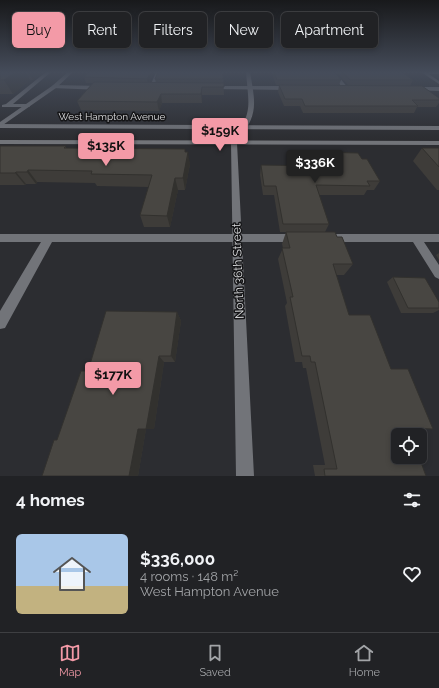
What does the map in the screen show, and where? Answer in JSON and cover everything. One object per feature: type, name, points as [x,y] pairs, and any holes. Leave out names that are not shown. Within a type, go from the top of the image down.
[{"type":"main road","points":[[7,106],[22,94]]},
{"type":"main road","points":[[0,126],[45,94]]},
{"type":"main road","points":[[234,143],[251,118],[253,108],[251,94]]},
{"type":"main road","points":[[0,106],[27,106]]},
{"type":"main road","name":"West Hampton Avenue","points":[[0,126],[439,128]]},
{"type":"main road","points":[[0,142],[439,143]]},
{"type":"main road","name":"North 36th Street","points":[[234,143],[245,476]]},
{"type":"main road","points":[[0,238],[308,238]]},
{"type":"main road","points":[[0,323],[49,238]]},
{"type":"main road","points":[[324,238],[439,238]]},
{"type":"main road","points":[[416,238],[439,274]]},
{"type":"building","points":[[83,94],[161,94],[157,102],[77,101]]},
{"type":"building","points":[[283,94],[434,94],[439,98],[439,100],[412,100],[418,106],[305,106],[302,99],[285,99]]},
{"type":"building","points":[[0,146],[185,149],[185,152],[188,152],[183,178],[175,178],[167,216],[140,215],[152,175],[91,174],[92,171],[28,170],[27,172],[0,173]]},
{"type":"building","points":[[422,148],[439,148],[439,167]]},
{"type":"building","points":[[312,152],[358,153],[362,159],[367,159],[380,181],[367,181],[370,186],[316,185],[329,224],[283,224],[276,186],[264,186],[261,165],[317,166]]},
{"type":"building","points":[[286,232],[335,232],[337,237],[342,237],[353,264],[333,264],[349,315],[370,315],[391,369],[408,369],[433,429],[391,428],[391,464],[422,464],[426,476],[325,476],[324,469],[337,469],[315,362],[311,362],[310,356],[302,356],[290,297],[293,297],[282,248],[290,248]]},
{"type":"building","points":[[393,277],[425,278],[439,302],[439,308],[408,308]]},
{"type":"building","points":[[106,311],[177,312],[171,356],[159,356],[146,429],[138,429],[129,476],[42,476],[54,440],[57,440],[81,371],[88,371]]}]
